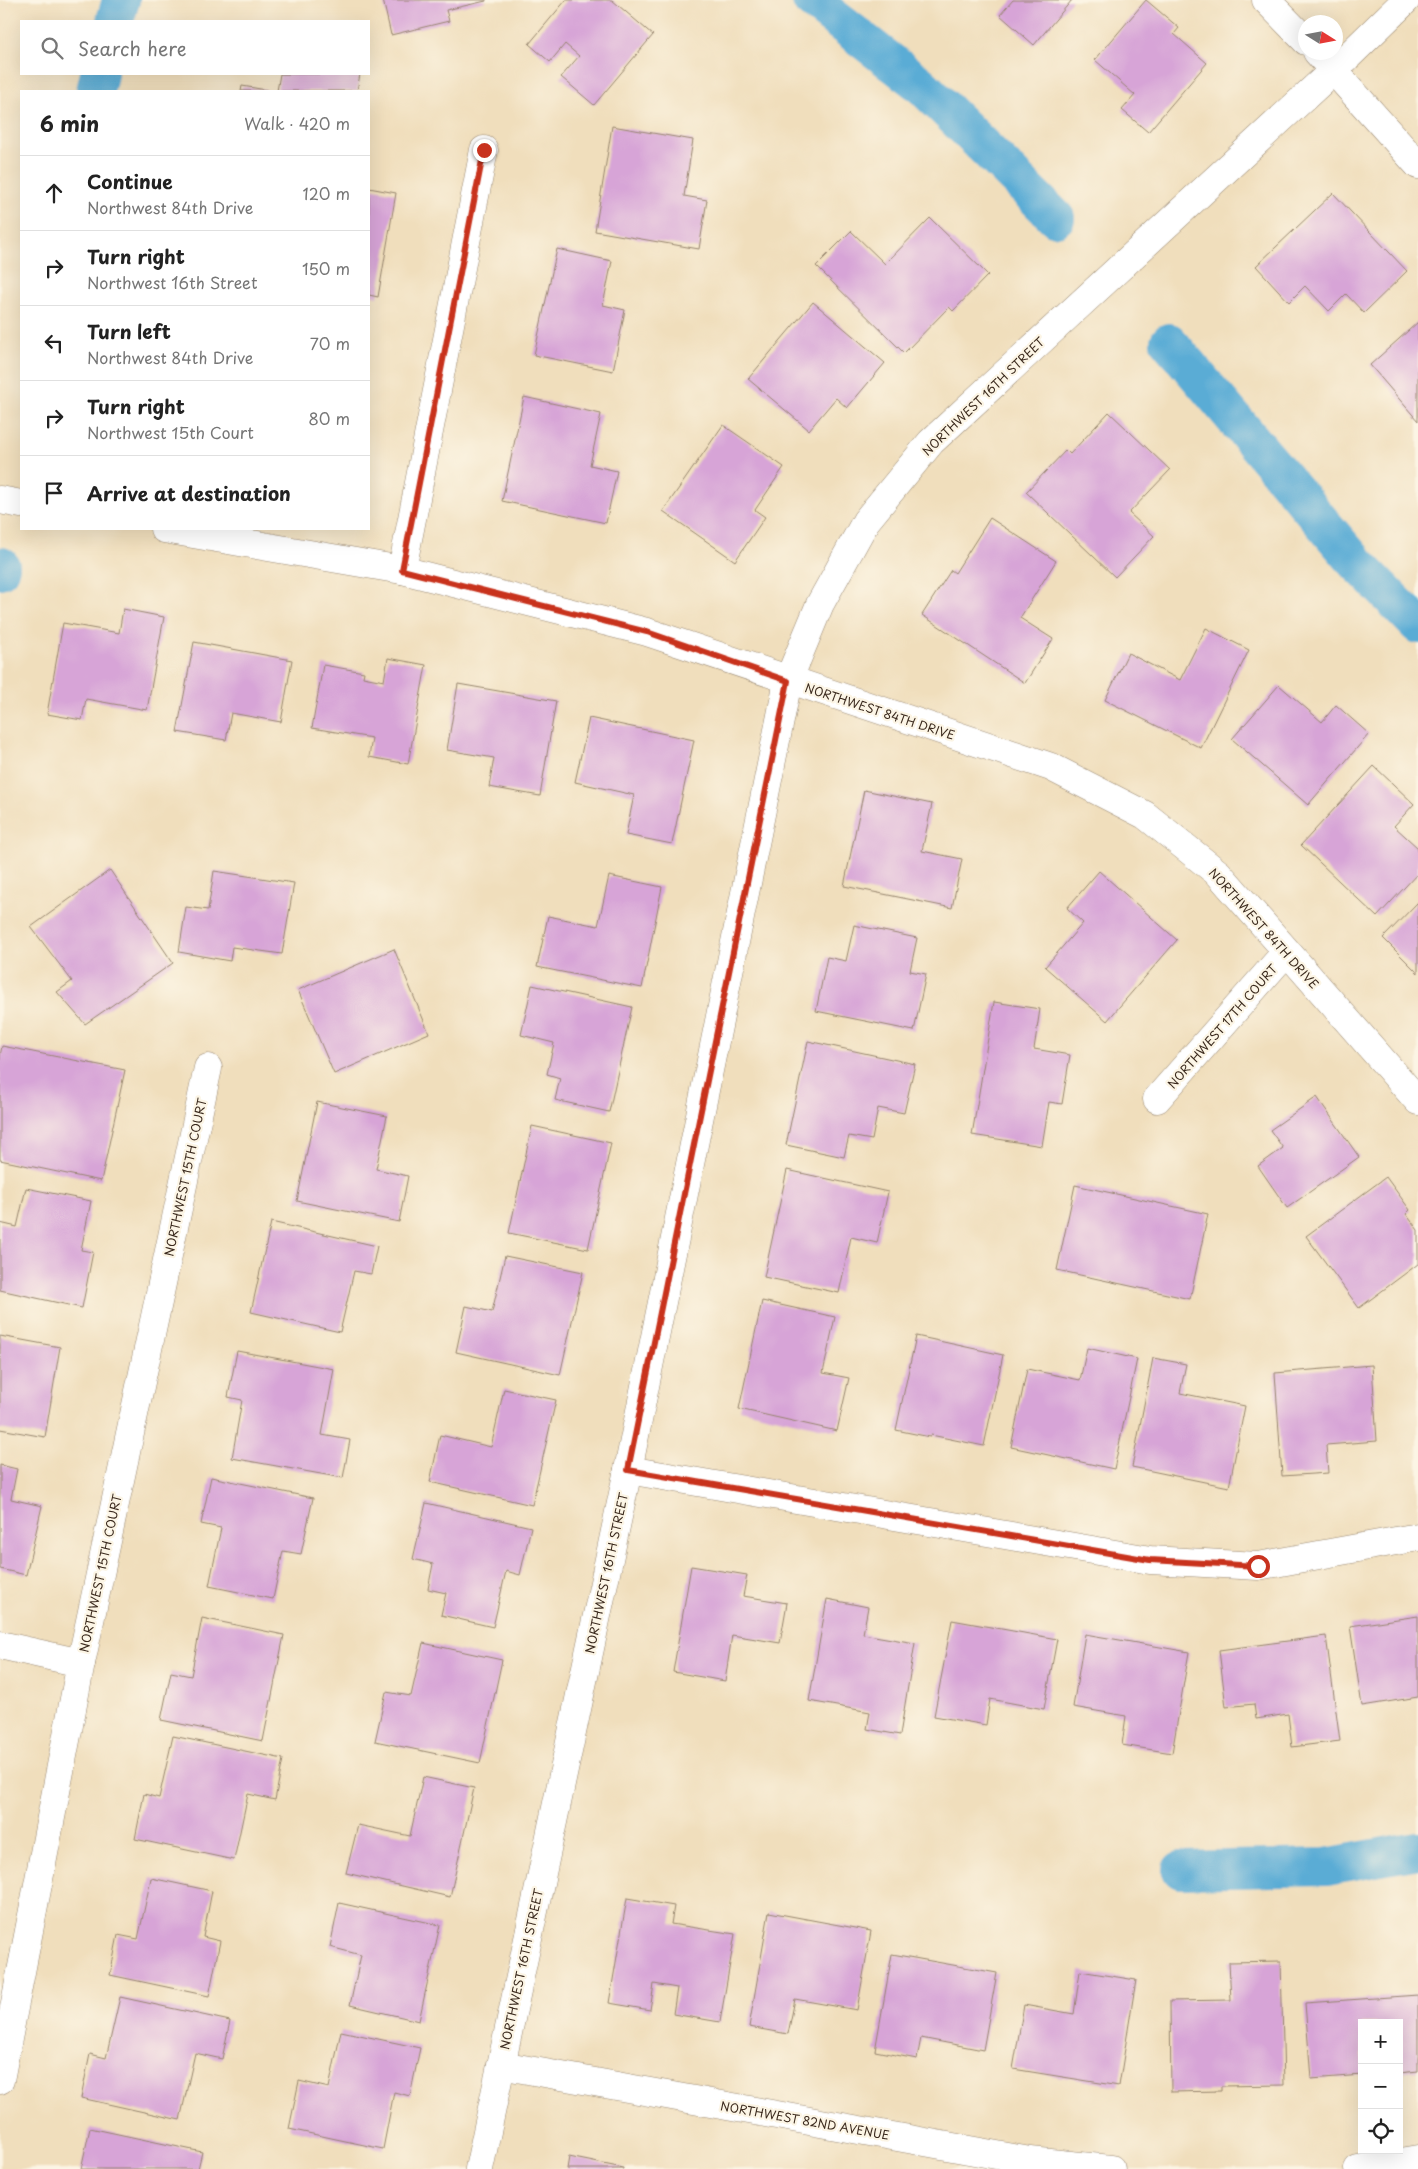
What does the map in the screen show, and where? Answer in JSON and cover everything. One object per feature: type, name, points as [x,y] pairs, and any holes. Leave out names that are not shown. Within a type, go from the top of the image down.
[{"type":"street","points":[[1266,0],[1298,33]]},
{"type":"street","name":"NORTHWEST 16TH STREET","points":[[478,2169],[628,1470],[788,681],[820,604],[866,521],[931,442],[1325,61],[1406,0]]},
{"type":"street","points":[[1325,61],[1418,165]]},
{"type":"street","points":[[402,570],[484,150]]},
{"type":"street","points":[[0,500],[20,504]]},
{"type":"street","name":"NORTHWEST 84TH DRIVE","points":[[170,530],[402,570],[647,632],[788,681],[1051,767],[1145,815],[1219,874],[1418,1100]]},
{"type":"street","name":"NORTHWEST 17TH COURT","points":[[1157,1099],[1286,952]]},
{"type":"street","name":"NORTHWEST 15TH COURT","points":[[0,2080],[81,1663],[208,1068]]},
{"type":"street","points":[[628,1470],[1150,1560],[1258,1566],[1418,1537]]},
{"type":"street","points":[[0,1645],[81,1663]]},
{"type":"street","name":"NORTHWEST 82ND AVENUE","points":[[501,2064],[1030,2161],[1111,2169]]},
{"type":"street","points":[[1358,2169],[1418,2158]]},
{"type":"building","points":[[383,0],[486,1],[446,10],[449,21],[391,35]]},
{"type":"building","points":[[566,0],[612,0],[653,35],[594,105],[561,77],[579,56],[565,44],[550,62],[529,44]]},
{"type":"building","points":[[1013,0],[1072,0],[1034,45],[1000,15]]},
{"type":"building","points":[[1146,0],[1179,28],[1174,34],[1207,63],[1148,132],[1122,110],[1135,95],[1095,60]]},
{"type":"building","points":[[280,75],[360,75],[357,90],[277,90]]},
{"type":"building","points":[[242,86],[267,90],[241,90]]},
{"type":"building","points":[[612,126],[693,140],[684,196],[707,200],[699,249],[595,231]]},
{"type":"building","points":[[370,188],[396,193],[378,297],[370,295]]},
{"type":"building","points":[[1333,193],[1407,271],[1364,313],[1346,294],[1329,311],[1305,286],[1289,302],[1256,266]]},
{"type":"building","points":[[930,218],[988,275],[953,311],[949,307],[904,353],[816,266],[851,231],[885,264]]},
{"type":"building","points":[[557,249],[612,261],[603,305],[625,310],[613,371],[534,355]]},
{"type":"building","points":[[813,302],[885,363],[847,408],[836,398],[809,430],[748,379]]},
{"type":"building","points":[[1418,322],[1418,421],[1370,365]]},
{"type":"building","points":[[524,397],[601,414],[590,465],[617,471],[606,523],[502,501]]},
{"type":"building","points":[[1109,412],[1170,470],[1129,513],[1154,536],[1115,577],[1026,492],[1066,450],[1070,454]]},
{"type":"building","points":[[723,425],[784,467],[755,510],[765,517],[735,561],[663,511]]},
{"type":"building","points":[[990,518],[1056,561],[1020,618],[1053,639],[1025,683],[922,615],[951,570],[955,573]]},
{"type":"building","points":[[123,609],[164,617],[147,710],[86,699],[82,720],[47,714],[63,623],[119,633]]},
{"type":"building","points":[[1206,628],[1249,650],[1201,748],[1105,700],[1128,653],[1180,680]]},
{"type":"building","points":[[194,642],[292,660],[281,722],[231,713],[226,740],[177,732]]},
{"type":"building","points":[[388,658],[426,665],[408,764],[369,757],[372,738],[312,728],[323,665],[364,672],[363,677],[384,681]]},
{"type":"building","points":[[458,684],[556,701],[540,796],[489,787],[494,758],[447,750]]},
{"type":"building","points":[[1279,685],[1322,722],[1336,705],[1369,734],[1308,805],[1232,739]]},
{"type":"building","points":[[589,718],[694,740],[672,844],[626,835],[634,795],[575,782]]},
{"type":"building","points":[[1374,766],[1414,804],[1394,826],[1418,848],[1418,873],[1377,917],[1301,845]]},
{"type":"building","points":[[864,790],[932,804],[922,851],[962,859],[952,908],[844,886]]},
{"type":"building","points":[[110,870],[173,963],[85,1024],[57,992],[72,981],[31,927]]},
{"type":"building","points":[[214,871],[294,883],[282,954],[232,947],[230,961],[179,952],[186,907],[208,910]]},
{"type":"building","points":[[1099,871],[1177,940],[1107,1021],[1045,967],[1083,923],[1067,908]]},
{"type":"building","points":[[609,876],[662,887],[642,988],[537,967],[548,916],[598,926]]},
{"type":"building","points":[[1418,902],[1418,973],[1383,938]]},
{"type":"building","points":[[854,925],[917,938],[910,971],[926,974],[914,1031],[816,1011],[827,957],[846,961]]},
{"type":"building","points":[[394,949],[429,1033],[334,1074],[298,990]]},
{"type":"building","points":[[532,985],[632,1007],[609,1112],[555,1100],[560,1078],[547,1074],[554,1043],[521,1035]]},
{"type":"building","points":[[994,1002],[1040,1009],[1034,1049],[1070,1055],[1062,1104],[1049,1102],[1042,1146],[972,1135]]},
{"type":"building","points":[[808,1041],[915,1064],[904,1113],[878,1108],[872,1140],[849,1136],[844,1157],[786,1145]]},
{"type":"building","points":[[2,1046],[125,1070],[101,1181],[0,1160],[0,1056]]},
{"type":"building","points":[[1317,1097],[1359,1157],[1287,1208],[1258,1166],[1283,1148],[1270,1130]]},
{"type":"building","points":[[317,1102],[387,1116],[376,1169],[408,1176],[399,1222],[297,1201]]},
{"type":"building","points":[[532,1126],[611,1143],[588,1249],[509,1233]]},
{"type":"building","points":[[787,1170],[888,1192],[877,1243],[851,1237],[839,1293],[764,1277]]},
{"type":"building","points":[[1386,1177],[1410,1210],[1406,1214],[1418,1230],[1418,1264],[1359,1308],[1306,1236]]},
{"type":"building","points":[[1075,1185],[1208,1214],[1190,1299],[1057,1270]]},
{"type":"building","points":[[26,1188],[91,1201],[81,1250],[93,1252],[82,1308],[0,1290],[0,1223],[17,1227]]},
{"type":"building","points":[[271,1222],[377,1246],[371,1274],[354,1271],[340,1332],[251,1312]]},
{"type":"building","points":[[505,1256],[583,1272],[560,1375],[456,1352],[466,1306],[492,1312]]},
{"type":"building","points":[[762,1301],[835,1317],[823,1373],[849,1378],[837,1431],[739,1409]]},
{"type":"building","points":[[0,1336],[60,1347],[45,1437],[0,1429]]},
{"type":"building","points":[[916,1336],[1003,1355],[984,1446],[896,1430]]},
{"type":"building","points":[[1087,1348],[1137,1359],[1114,1469],[1011,1447],[1027,1369],[1080,1380]]},
{"type":"building","points":[[237,1351],[334,1369],[322,1435],[350,1440],[343,1478],[232,1458],[242,1400],[228,1397]]},
{"type":"building","points":[[1153,1358],[1186,1364],[1180,1393],[1245,1406],[1229,1487],[1132,1467]]},
{"type":"building","points":[[1372,1365],[1377,1441],[1326,1445],[1328,1473],[1282,1476],[1275,1373]]},
{"type":"building","points":[[504,1389],[556,1400],[532,1505],[430,1482],[440,1435],[491,1447]]},
{"type":"building","points":[[0,1465],[17,1469],[11,1499],[42,1506],[26,1575],[0,1569]]},
{"type":"building","points":[[211,1477],[313,1498],[301,1554],[283,1551],[273,1599],[209,1586],[221,1528],[201,1524]]},
{"type":"building","points":[[426,1503],[531,1527],[520,1575],[506,1571],[493,1627],[441,1615],[446,1593],[428,1589],[433,1564],[413,1559]]},
{"type":"building","points":[[691,1566],[747,1575],[743,1596],[787,1603],[780,1643],[732,1635],[725,1681],[673,1672]]},
{"type":"building","points":[[827,1599],[868,1607],[863,1634],[915,1643],[900,1735],[867,1729],[870,1712],[809,1701]]},
{"type":"building","points":[[1418,1616],[1418,1697],[1362,1706],[1350,1626]]},
{"type":"building","points":[[202,1618],[284,1635],[263,1741],[161,1720],[171,1672],[191,1676]]},
{"type":"building","points":[[952,1620],[1057,1639],[1044,1709],[990,1699],[986,1725],[934,1716]]},
{"type":"building","points":[[1085,1634],[1189,1652],[1172,1753],[1122,1745],[1126,1716],[1073,1707]]},
{"type":"building","points":[[1326,1636],[1340,1741],[1292,1747],[1288,1714],[1256,1719],[1254,1704],[1226,1707],[1219,1650]]},
{"type":"building","points":[[423,1643],[502,1660],[480,1763],[375,1741],[386,1692],[411,1696]]},
{"type":"building","points":[[173,1736],[283,1759],[275,1800],[248,1794],[234,1860],[135,1839],[144,1794],[159,1798]]},
{"type":"building","points":[[423,1777],[474,1788],[450,1897],[346,1873],[358,1825],[410,1836]]},
{"type":"building","points":[[151,1878],[212,1891],[203,1937],[220,1941],[209,1996],[110,1975],[118,1935],[138,1939]]},
{"type":"building","points":[[627,1898],[674,1906],[671,1924],[735,1934],[720,2022],[673,2014],[677,1988],[654,1984],[650,2010],[609,2003]]},
{"type":"building","points":[[339,1903],[440,1925],[419,2021],[350,2005],[361,1955],[330,1947]]},
{"type":"building","points":[[769,1912],[871,1931],[857,2010],[795,1999],[788,2034],[749,2027]]},
{"type":"building","points":[[892,1954],[997,1973],[983,2050],[921,2038],[917,2059],[875,2051]]},
{"type":"building","points":[[1281,1961],[1284,2085],[1221,2086],[1221,2091],[1171,2092],[1170,2001],[1231,2000],[1229,1962]]},
{"type":"building","points":[[1080,1971],[1136,1980],[1119,2086],[1013,2069],[1024,2005],[1074,2014]]},
{"type":"building","points":[[1418,1995],[1418,2071],[1403,2073],[1403,2019],[1358,2019],[1358,2075],[1311,2079],[1305,2003]]},
{"type":"building","points":[[120,1997],[230,2021],[222,2059],[195,2053],[180,2120],[81,2098],[90,2054],[106,2058]]},
{"type":"building","points":[[341,2031],[420,2048],[410,2096],[394,2092],[383,2149],[289,2129],[299,2081],[329,2088]]},
{"type":"building","points":[[90,2128],[202,2152],[198,2169],[81,2169]]},
{"type":"building","points":[[569,2157],[623,2168],[623,2169],[567,2169]]},
{"type":"waterway","points":[[115,20],[121,0]]},
{"type":"waterway","points":[[811,0],[921,85],[1056,218]]},
{"type":"waterway","points":[[95,90],[99,75]]},
{"type":"waterway","points":[[1169,342],[1353,559],[1418,625]]},
{"type":"waterway","points":[[0,570],[1,566]]},
{"type":"waterway","points":[[1181,1870],[1326,1867],[1418,1850]]},
{"type":"route","points":[[484,150],[402,570],[647,632],[788,681],[628,1470],[1150,1560],[1258,1566]]}]
